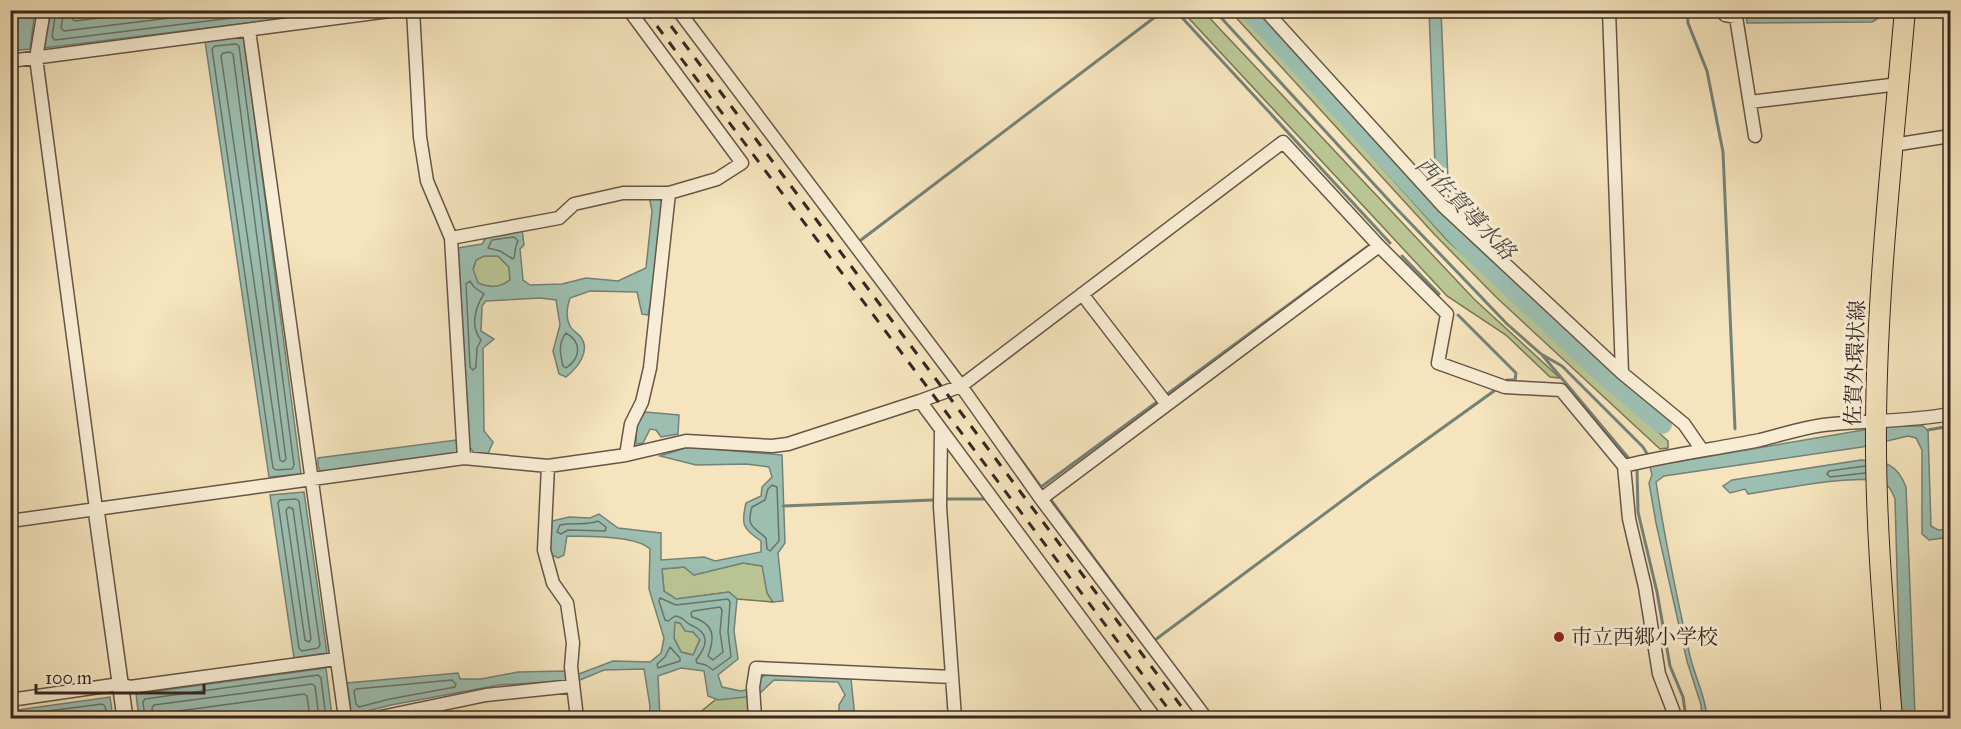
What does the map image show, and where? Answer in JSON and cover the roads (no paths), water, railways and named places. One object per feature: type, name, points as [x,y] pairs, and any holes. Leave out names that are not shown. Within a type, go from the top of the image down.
[{"type":"main road","name":"佐賀外環状線","points":[[1892,718],[1876,491],[1876,420],[1882,292],[1905,10]]},
{"type":"street","points":[[44,10],[36,58],[124,716]]},
{"type":"street","points":[[10,61],[397,10]]},
{"type":"street","points":[[413,10],[420,137],[427,181],[451,238],[464,458]]},
{"type":"street","points":[[451,238],[558,219],[574,204],[622,193],[659,192],[717,179],[742,163],[629,10]]},
{"type":"street","points":[[678,10],[961,386],[1041,499],[1206,718]]},
{"type":"street","points":[[1265,10],[1443,206],[1622,373],[1684,424],[1702,450]]},
{"type":"street","points":[[1609,10],[1622,373]]},
{"type":"street","points":[[1725,15],[1736,17],[1755,136]]},
{"type":"street","points":[[249,30],[345,718]]},
{"type":"street","points":[[1750,102],[1899,84]]},
{"type":"street","points":[[1893,145],[1950,136]]},
{"type":"street","points":[[10,521],[464,458],[548,466],[626,455],[686,441],[772,446],[788,444],[961,386],[1283,142],[1379,246],[1447,315],[1438,363],[1505,387],[1561,390],[1624,466],[1629,519],[1645,587],[1659,674],[1676,718]]},
{"type":"street","points":[[626,455],[631,424],[642,402],[650,368],[659,192]]},
{"type":"street","points":[[1041,499],[1379,246]]},
{"type":"street","points":[[1082,294],[1166,404]]},
{"type":"street","points":[[920,401],[1155,718]]},
{"type":"street","points":[[1624,466],[1819,426],[1876,420],[1919,420],[1950,414]]},
{"type":"street","points":[[941,432],[940,507],[955,718]]},
{"type":"street","points":[[548,466],[544,550],[553,583],[567,603],[573,643],[572,686],[577,718]]},
{"type":"street","points":[[10,700],[120,684],[130,687],[336,659]]},
{"type":"street","points":[[755,718],[756,668],[952,677]]},
{"type":"street","points":[[376,718],[486,694],[572,686]]},
{"type":"water","points":[[10,11],[35,11],[30,49],[11,51]]},
{"type":"water","points":[[51,11],[347,11],[44,48]]},
{"type":"water","points":[[1429,11],[1441,11],[1449,204],[1436,190]]},
{"type":"water","points":[[1746,11],[1753,11],[1754,16],[1872,13],[1880,17],[1872,22],[1747,23]]},
{"type":"water","points":[[244,37],[301,474],[269,477],[205,41]]},
{"type":"water","points":[[649,196],[657,196],[663,204],[656,273],[648,315],[642,314],[637,292],[590,291],[570,298],[567,312],[568,323],[580,336],[584,353],[575,369],[566,377],[559,374],[553,351],[560,325],[556,300],[540,298],[486,301],[482,306],[481,331],[494,339],[483,348],[484,431],[493,442],[487,456],[474,453],[469,446],[458,248],[482,244],[488,234],[522,229],[524,245],[520,249],[523,280],[530,285],[562,284],[586,278],[618,281],[646,268],[652,211]],"holes":[[[484,256],[498,256],[509,267],[510,280],[502,285],[494,286],[478,283],[473,269],[476,260]]]},
{"type":"water","points":[[645,412],[679,415],[678,434],[661,437],[656,430],[650,429],[643,443],[636,444],[636,427]]},
{"type":"water","points":[[1887,426],[1923,426],[1928,431],[1931,526],[1938,530],[1950,529],[1950,537],[1929,540],[1922,534],[1922,450],[1916,438],[1908,436],[1862,447],[1664,476],[1656,482],[1685,634],[1706,710],[1707,718],[1702,718],[1701,705],[1687,661],[1656,523],[1649,483],[1652,475],[1649,463],[1656,461],[1658,465]]},
{"type":"water","points":[[456,440],[458,450],[455,455],[321,473],[318,466],[318,458]]},
{"type":"water","points":[[688,447],[782,455],[785,543],[778,553],[783,601],[773,602],[767,593],[762,566],[743,563],[694,575],[684,567],[662,569],[664,591],[676,599],[729,592],[737,599],[734,631],[738,659],[718,675],[722,687],[741,691],[758,687],[760,679],[766,674],[851,679],[855,718],[839,718],[839,705],[845,695],[838,682],[774,680],[759,694],[718,700],[708,696],[704,671],[681,668],[658,676],[660,718],[649,718],[650,706],[644,669],[604,670],[580,680],[499,685],[391,705],[351,715],[347,683],[458,673],[460,679],[481,679],[518,672],[566,671],[579,674],[613,661],[650,662],[661,653],[664,638],[649,589],[650,549],[643,544],[623,539],[567,536],[564,555],[558,558],[550,554],[552,521],[569,517],[590,518],[599,514],[618,528],[661,533],[661,560],[704,557],[715,561],[761,552],[761,541],[744,525],[744,516],[746,503],[761,496],[762,487],[772,477],[769,467],[746,464],[696,465],[660,456]],"holes":[[[675,622],[680,623],[685,631],[693,632],[700,640],[693,655],[681,652],[674,638]]]},
{"type":"water","points":[[1861,460],[1876,461],[1894,468],[1906,487],[1915,715],[1901,715],[1895,499],[1889,487],[1881,482],[1855,480],[1817,483],[1748,494],[1745,489],[1730,493],[1723,486],[1732,480]]},
{"type":"water","points":[[304,492],[327,653],[294,658],[270,495]]},
{"type":"water","points":[[326,668],[332,716],[317,718],[139,718],[136,694]]},
{"type":"water","points":[[110,697],[113,718],[11,718],[11,711]]},
{"type":"waterway","points":[[1175,10],[1390,243]]},
{"type":"waterway","points":[[1214,10],[1395,207],[1507,324],[1541,354],[1562,366],[1643,447],[1649,457]]},
{"type":"waterway","name":"西佐賀導水路","points":[[1249,10],[1466,245],[1600,371],[1662,424]]},
{"type":"waterway","points":[[1687,10],[1688,23],[1707,71],[1723,152],[1735,429]]},
{"type":"waterway","points":[[857,243],[1159,14]]},
{"type":"waterway","points":[[1166,395],[1367,247]]},
{"type":"waterway","points":[[1402,256],[1439,294]]},
{"type":"waterway","points":[[1458,315],[1516,373],[1515,380],[1507,380]]},
{"type":"waterway","points":[[1543,356],[1631,461]]},
{"type":"waterway","points":[[1155,640],[1494,391]]},
{"type":"waterway","points":[[982,406],[1041,487],[1161,399]]},
{"type":"waterway","points":[[1928,430],[1950,426]]},
{"type":"waterway","points":[[1636,466],[1638,512],[1657,592],[1670,666],[1683,697],[1686,718]]},
{"type":"waterway","points":[[946,499],[984,499]]},
{"type":"waterway","points":[[783,506],[933,500]]},
{"type":"waterway","points":[[1051,500],[1148,631]]},
{"type":"railway","points":[[645,10],[1175,718]]},
{"type":"railway","points":[[659,10],[1190,718]]},
{"type":"place","name":"市立西郷小学校","points":[[1559,637]]}]
